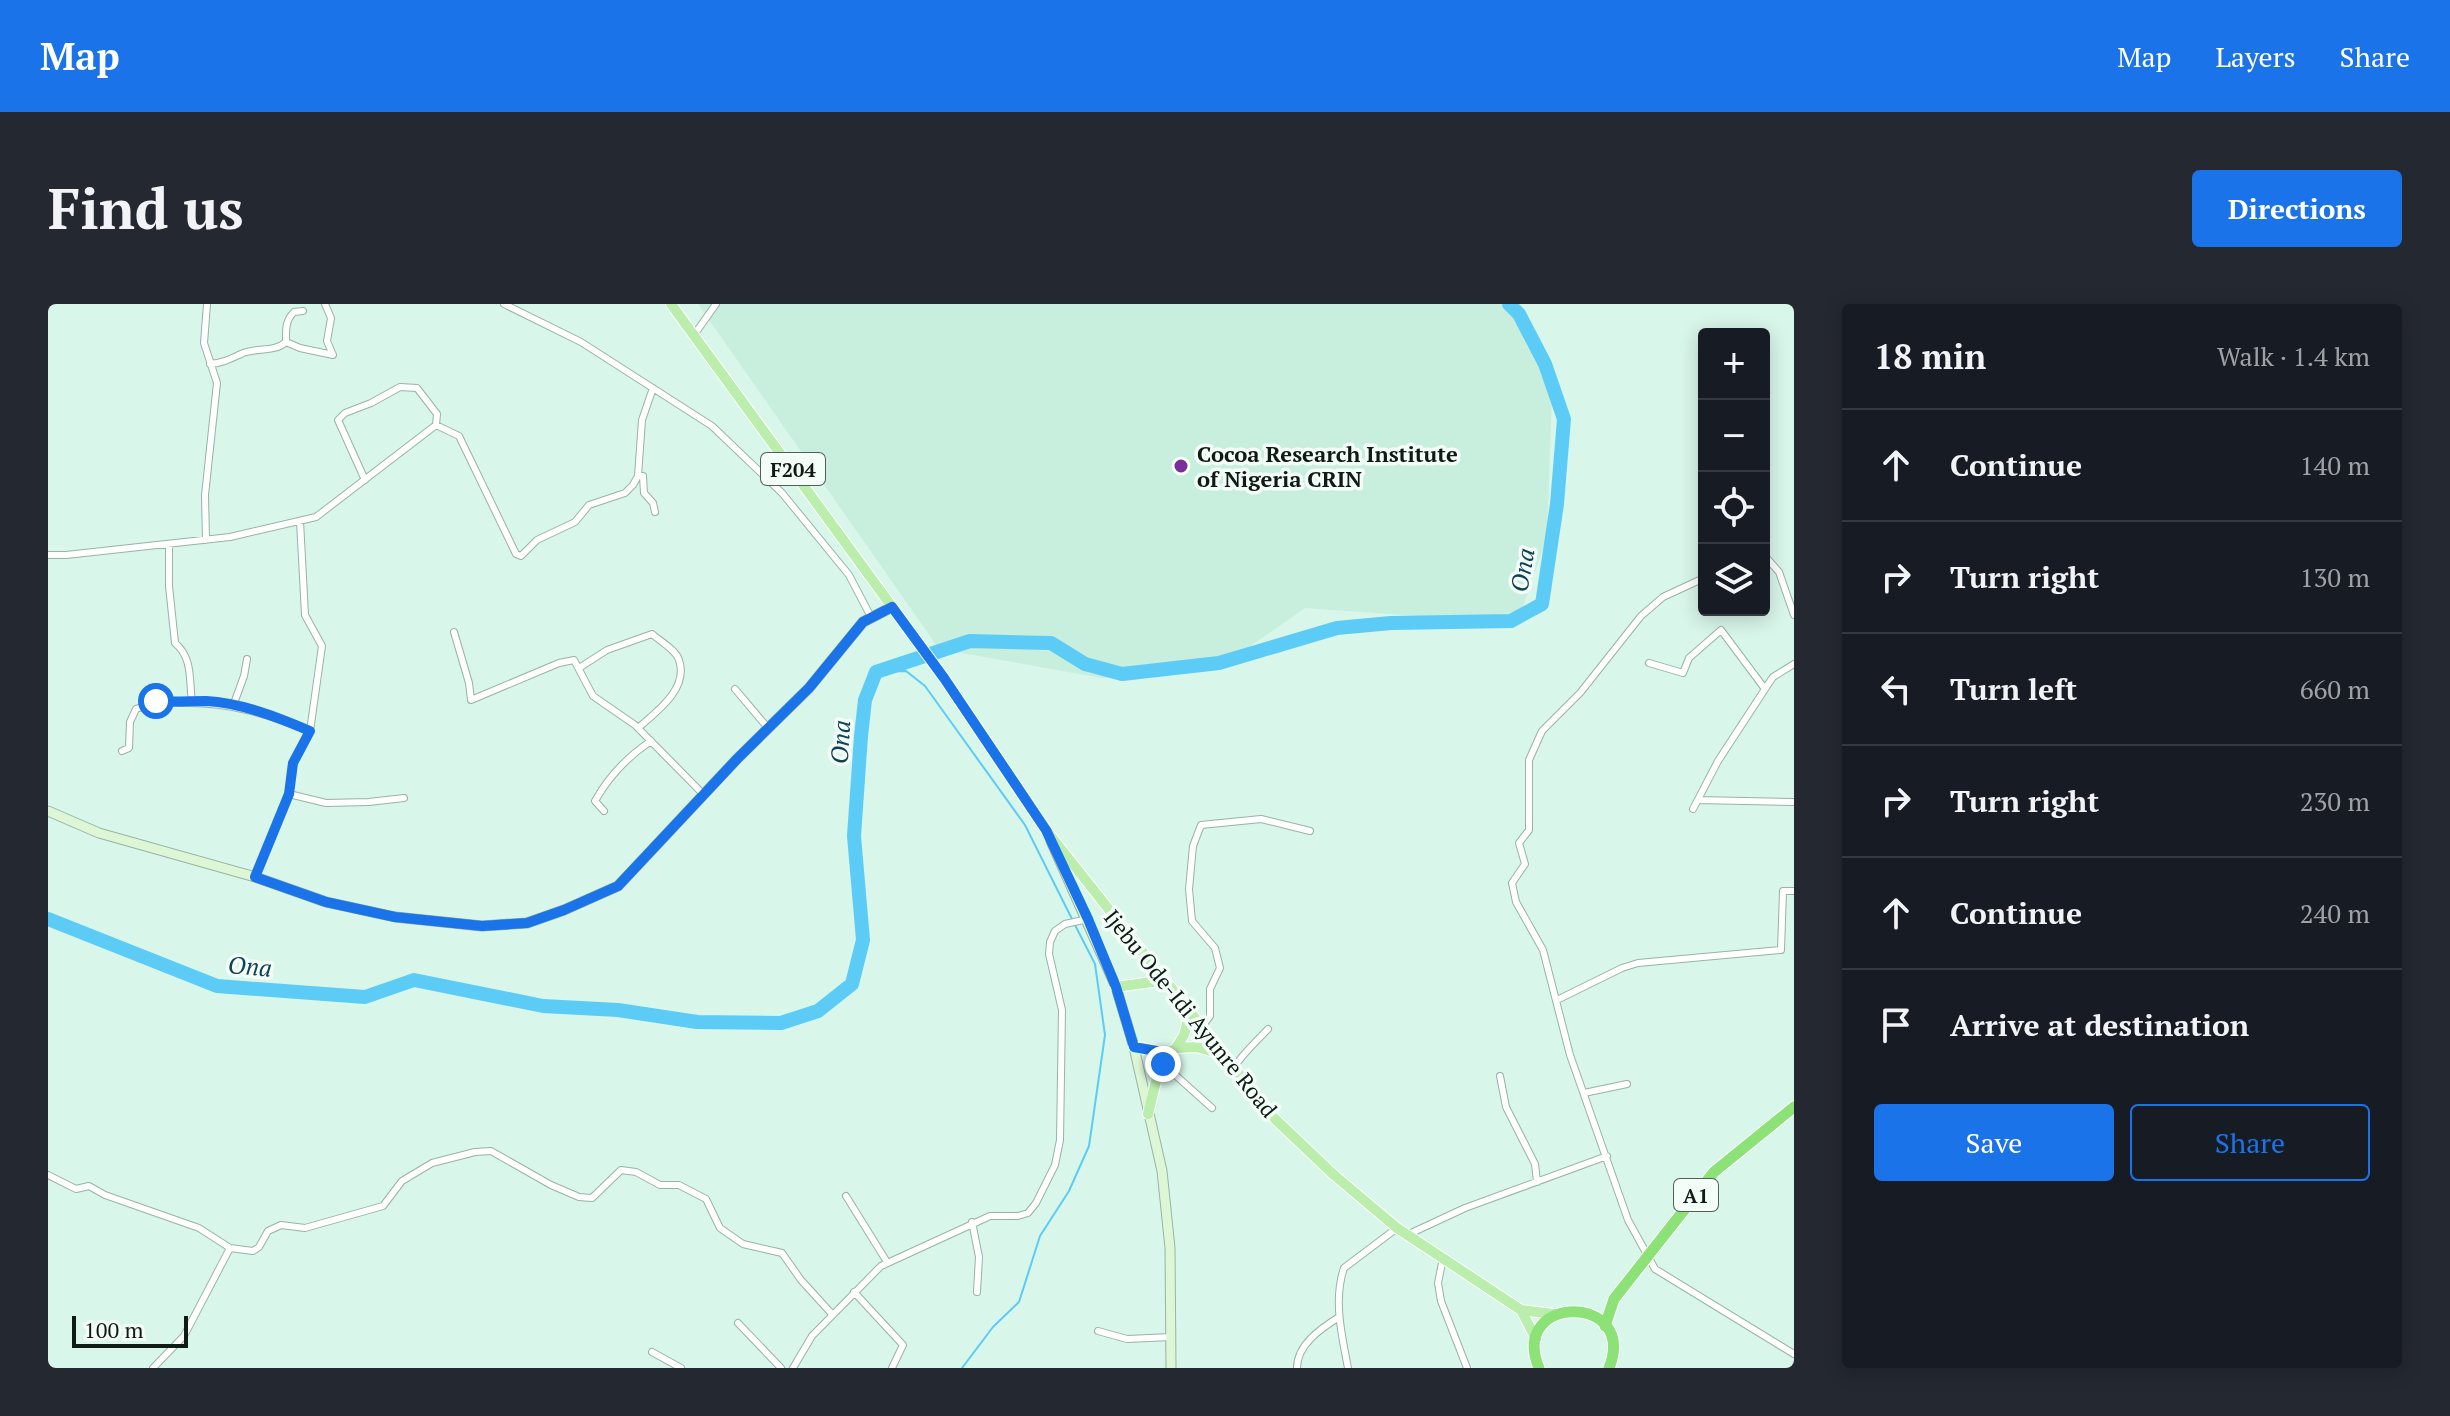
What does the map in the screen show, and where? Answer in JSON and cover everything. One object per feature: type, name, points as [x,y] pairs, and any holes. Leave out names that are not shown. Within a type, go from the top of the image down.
[{"type":"highway","name":"A1","points":[[1605,1326],[1614,1299],[1714,1172],[1794,1107]]},
{"type":"highway","name":"A1","points":[[1588,1313],[1614,1299]]},
{"type":"highway","points":[[1539,1368],[1534,1354],[1542,1326],[1553,1314],[1573,1310],[1588,1313],[1605,1326],[1614,1346],[1609,1368]]},
{"type":"main road","name":"Ijebu Ode-Idi Ayunre Road","points":[[671,304],[944,678],[1046,830],[1275,1119],[1334,1175],[1397,1228],[1521,1310]]},
{"type":"main road","points":[[1116,987],[1166,980]]},
{"type":"main road","points":[[1148,1114],[1152,1092],[1169,1055],[1184,1035],[1190,1013]]},
{"type":"main road","points":[[1134,1047],[1169,1055],[1197,1047],[1221,1054]]},
{"type":"main road","name":"F204","points":[[1521,1310],[1553,1314]]},
{"type":"main road","name":"F204","points":[[1521,1310],[1536,1339]]},
{"type":"street","points":[[206,540],[205,495],[217,383],[204,343],[207,304]]},
{"type":"street","points":[[286,342],[333,355],[327,341],[331,318],[325,304]]},
{"type":"street","points":[[504,304],[581,342],[712,426],[782,493],[849,575],[871,617]]},
{"type":"street","points":[[694,335],[716,304]]},
{"type":"street","points":[[286,342],[289,317],[294,312],[303,311]]},
{"type":"street","points":[[210,364],[233,360],[241,354],[280,347],[286,342]]},
{"type":"street","points":[[48,555],[206,540],[316,517],[365,480],[436,425],[437,414],[417,388],[400,387],[345,413],[338,420],[365,480]]},
{"type":"street","points":[[436,425],[459,436],[516,554],[521,556],[537,540],[575,522],[589,505],[625,493],[638,476],[642,420],[653,388]]},
{"type":"street","points":[[638,476],[643,476],[644,493],[653,503],[655,512]]},
{"type":"street","points":[[255,877],[289,794],[293,763],[310,731],[322,646],[305,615],[300,521]]},
{"type":"street","points":[[169,544],[169,586],[175,643],[185,651],[189,662],[192,702]]},
{"type":"street","points":[[1770,562],[1779,572],[1794,615]]},
{"type":"street","points":[[1698,581],[1663,597],[1641,616],[1580,693],[1542,731],[1529,760],[1529,830],[1519,843],[1525,864],[1512,888],[1516,902],[1543,950],[1570,1055],[1628,1220],[1647,1257],[1655,1269],[1794,1354]]},
{"type":"street","points":[[48,811],[99,833],[255,877],[326,902],[395,917],[482,926],[527,923],[618,886],[703,794],[809,688],[863,622],[892,607]]},
{"type":"street","points":[[1649,663],[1683,673],[1689,658],[1721,630],[1765,689]]},
{"type":"street","points":[[454,632],[471,700],[559,663],[574,660],[593,696],[638,728],[703,794]]},
{"type":"street","points":[[579,668],[607,650],[652,634],[673,651],[680,661],[680,679],[674,692],[638,728]]},
{"type":"street","points":[[233,706],[247,659]]},
{"type":"street","points":[[1693,809],[1718,761],[1773,677],[1794,664]]},
{"type":"street","points":[[735,689],[768,728]]},
{"type":"street","points":[[122,751],[129,748],[130,722],[136,709],[156,701],[206,701],[233,706],[270,714],[310,731]]},
{"type":"street","points":[[604,811],[595,801],[601,789],[616,769],[651,741]]},
{"type":"street","points":[[289,794],[326,803],[404,798]]},
{"type":"street","points":[[1698,800],[1794,802]]},
{"type":"street","points":[[1201,1028],[1210,1016],[1210,989],[1220,968],[1215,948],[1192,921],[1189,889],[1193,846],[1201,825],[1261,819],[1310,831]]},
{"type":"street","points":[[1046,830],[1082,920],[1116,987],[1134,1047],[1162,1171],[1170,1248],[1171,1368]]},
{"type":"street","points":[[1557,1000],[1638,963],[1781,950],[1783,891],[1794,891]]},
{"type":"street","points":[[793,1368],[812,1336],[831,1313],[887,1262],[972,1222],[990,1216],[1028,1213],[1036,1203],[1055,1165],[1060,1140],[1062,1010],[1049,954],[1051,936],[1065,924],[1082,920]]},
{"type":"street","points":[[1233,1069],[1241,1055],[1268,1029]]},
{"type":"street","points":[[1169,1055],[1212,1108]]},
{"type":"street","points":[[1500,1076],[1506,1107],[1535,1164],[1537,1182]]},
{"type":"street","points":[[1584,1093],[1627,1084]]},
{"type":"street","points":[[48,1175],[76,1189],[89,1186],[105,1195],[199,1228],[230,1248],[253,1251],[268,1231],[281,1225],[305,1228],[383,1206],[402,1181],[432,1163],[475,1152],[491,1151],[525,1172],[579,1197],[592,1198],[621,1170],[636,1172],[660,1185],[679,1185],[706,1199],[720,1228],[743,1244],[782,1253],[831,1313]]},
{"type":"street","points":[[1407,1235],[1465,1208],[1607,1156]]},
{"type":"street","points":[[846,1196],[887,1262]]},
{"type":"street","points":[[972,1222],[979,1257],[977,1292]]},
{"type":"street","points":[[1348,1368],[1339,1317],[1344,1268],[1397,1228]]},
{"type":"street","points":[[153,1368],[184,1336],[230,1248]]},
{"type":"street","points":[[1443,1258],[1438,1283],[1441,1301],[1467,1368]]},
{"type":"street","points":[[854,1292],[903,1345],[892,1368]]},
{"type":"street","points":[[1297,1368],[1297,1357],[1309,1339],[1339,1317]]},
{"type":"street","points":[[738,1323],[781,1368]]},
{"type":"street","points":[[1098,1331],[1127,1339],[1171,1337]]},
{"type":"street","points":[[652,1352],[681,1368]]},
{"type":"shaded area","name":"Cocoa Research Institute of Nigeria CRIN","points":[[698,304],[1509,304],[1519,314],[1552,395],[1547,537],[1520,615],[1431,617],[1305,608],[1219,668],[1102,678],[939,649]]},
{"type":"waterway","name":"Ona","points":[[48,919],[217,986],[365,997],[414,980],[543,1006],[618,1010],[697,1022],[781,1023],[818,1011],[852,984],[863,940],[854,836],[865,700],[876,672],[970,641],[1051,643],[1085,664],[1122,674],[1219,663],[1337,628],[1391,623],[1511,621],[1542,604],[1557,504],[1564,419],[1545,364],[1519,314],[1509,304]]},
{"type":"waterway","points":[[876,672],[906,671],[925,686],[1025,825],[1072,919]]},
{"type":"waterway","points":[[962,1368],[993,1327],[1019,1302],[1040,1236],[1069,1191],[1089,1146],[1105,1035],[1095,964],[1075,925]]},
{"type":"place","name":"Cocoa Research Institute of Nigeria CRIN","points":[[1181,466]]},
{"type":"route","points":[[156,701],[206,701],[233,706],[270,714],[310,731],[293,763],[289,794],[255,877],[326,902],[395,917],[482,926],[527,923],[618,886],[737,759],[809,688],[863,622],[892,607],[944,678],[1046,830],[1116,987],[1134,1047],[1168,1053],[1163,1064]]}]
